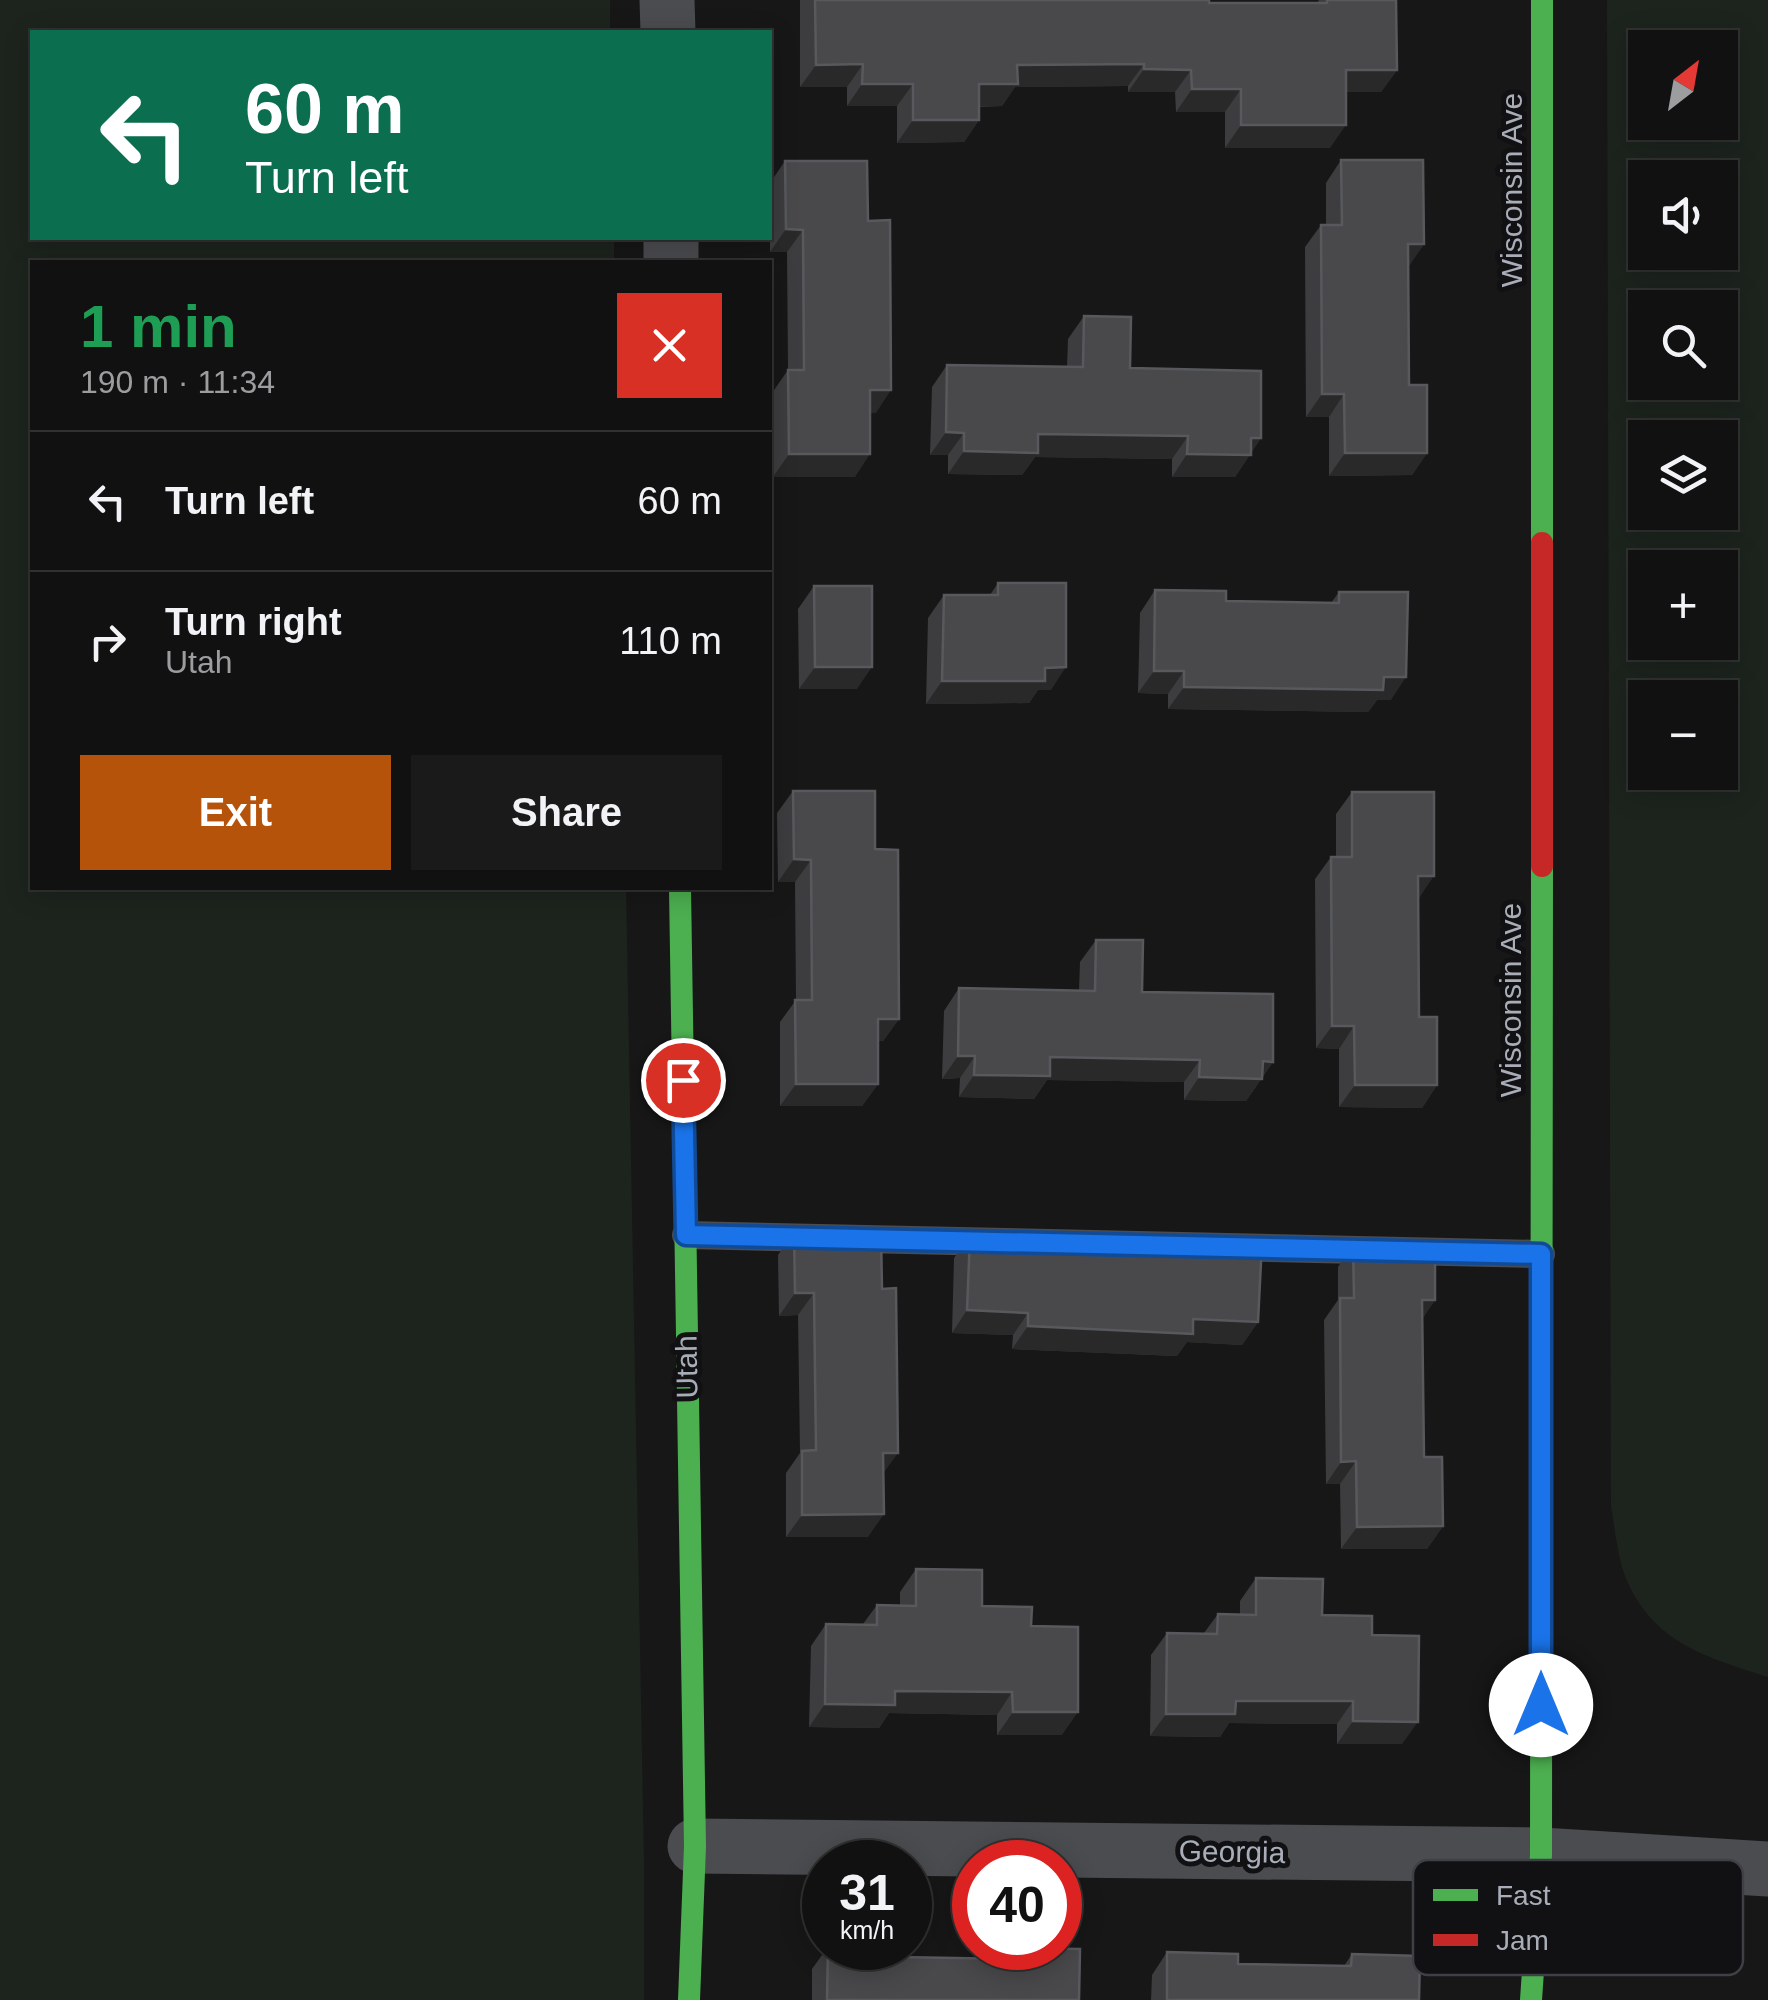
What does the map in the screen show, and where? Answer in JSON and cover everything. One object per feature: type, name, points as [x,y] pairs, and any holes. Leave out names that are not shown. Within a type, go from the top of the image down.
[{"type":"street","points":[[667,0],[668,30]]},
{"type":"street","name":"Wisconsin Ave","points":[[1540,1860],[1542,0]]},
{"type":"street","name":"Utah","points":[[680,890],[694,1846],[689,2000]]},
{"type":"street","name":"Georgia","points":[[694,1846],[1540,1855],[1616,1860]]},
{"type":"street","name":"Georgia","points":[[1743,1868],[1768,1870]]},
{"type":"street","name":"Wisconsin Ave","points":[[1531,2000],[1533,1975]]},
{"type":"lane","points":[[686,1235],[1541,1254]]},
{"type":"shaded area","points":[[0,0],[610,0],[610,30],[30,30],[30,240],[614,240],[614,260],[30,260],[30,890],[626,890],[644,2000],[0,2000]]},
{"type":"shaded area","points":[[1607,0],[1768,0],[1768,1677],[1703,1654],[1666,1632],[1636,1599],[1618,1550],[1611,1506]]},
{"type":"building","points":[[815,0],[1327,3],[1396,0],[1397,70],[1346,70],[1346,125],[1241,125],[1241,89],[1192,89],[1191,70],[1144,69],[1144,64],[1017,65],[1018,84],[979,84],[979,120],[913,120],[913,84],[862,84],[863,64],[816,65]]},
{"type":"building","points":[[1341,160],[1423,160],[1424,244],[1408,244],[1409,385],[1427,385],[1427,453],[1345,453],[1344,394],[1322,394],[1321,225],[1342,225]]},
{"type":"building","points":[[785,161],[867,161],[868,221],[890,220],[891,390],[870,390],[870,454],[789,454],[788,370],[804,370],[803,230],[786,229]]},
{"type":"building","points":[[1084,316],[1131,317],[1130,368],[1261,371],[1261,438],[1251,438],[1251,455],[1187,454],[1188,436],[1038,434],[1038,453],[964,451],[964,433],[946,432],[947,365],[1083,367]]},
{"type":"building","points":[[998,583],[1066,583],[1066,667],[1045,668],[1045,681],[942,681],[944,595],[998,595]]},
{"type":"building","points":[[814,586],[872,586],[872,667],[815,667]]},
{"type":"building","points":[[1155,590],[1226,591],[1226,601],[1339,603],[1339,592],[1408,592],[1406,677],[1384,677],[1383,690],[1184,687],[1184,671],[1154,671]]},
{"type":"building","points":[[793,791],[875,791],[875,849],[898,850],[899,1019],[878,1019],[878,1084],[796,1084],[795,1000],[812,1000],[811,860],[794,859]]},
{"type":"building","points":[[1352,792],[1434,792],[1434,876],[1418,876],[1419,1017],[1437,1017],[1437,1085],[1355,1085],[1354,1026],[1332,1026],[1331,857],[1352,857]]},
{"type":"building","points":[[1096,940],[1143,940],[1142,992],[1273,994],[1273,1062],[1263,1061],[1262,1079],[1199,1077],[1200,1060],[1050,1057],[1050,1076],[974,1075],[975,1056],[958,1056],[959,988],[1095,991]]},
{"type":"building","points":[[794,1232],[881,1234],[882,1289],[896,1288],[898,1453],[883,1453],[884,1514],[802,1515],[802,1451],[816,1450],[814,1293],[795,1293]]},
{"type":"building","points":[[970,1236],[1034,1237],[1034,1245],[1192,1252],[1192,1241],[1262,1242],[1258,1322],[1193,1319],[1193,1334],[1028,1326],[1028,1313],[967,1310]]},
{"type":"building","points":[[1353,1244],[1435,1246],[1435,1300],[1422,1300],[1424,1457],[1442,1457],[1443,1526],[1357,1527],[1356,1461],[1341,1462],[1340,1298],[1354,1298]]},
{"type":"building","points":[[916,1569],[982,1570],[982,1606],[1032,1607],[1031,1626],[1078,1627],[1078,1712],[1013,1712],[1012,1692],[895,1691],[895,1705],[825,1704],[826,1624],[877,1625],[877,1605],[916,1606]]},
{"type":"building","points":[[1256,1578],[1323,1579],[1322,1615],[1372,1616],[1372,1635],[1419,1636],[1418,1722],[1353,1721],[1353,1701],[1236,1701],[1235,1714],[1166,1714],[1167,1633],[1217,1634],[1218,1614],[1256,1615]]},
{"type":"building","points":[[1167,1952],[1238,1954],[1238,1964],[1351,1966],[1352,1954],[1413,1956],[1413,1975],[1420,1975],[1419,2000],[1167,2000]]},
{"type":"building","points":[[932,1958],[952,1958],[952,1970],[1080,1970],[1079,2000],[827,2000],[828,1970],[932,1970]]},
{"type":"traffic: fast","points":[[1542,0],[1542,543]]},
{"type":"traffic: fast","points":[[1541,1860],[1542,866]]},
{"type":"traffic: fast","points":[[680,890],[695,1846],[689,2000]]},
{"type":"traffic: fast","points":[[1531,2000],[1533,1975]]},
{"type":"traffic: jam","points":[[1542,543],[1542,866]]},
{"type":"route","points":[[683,1080],[686,1235],[1541,1254],[1541,1705]]}]
